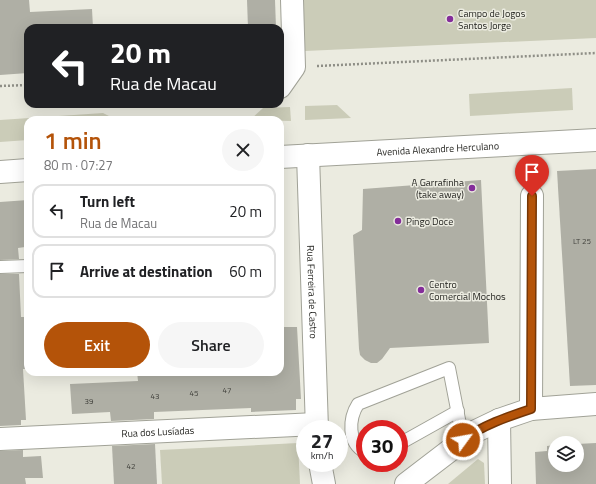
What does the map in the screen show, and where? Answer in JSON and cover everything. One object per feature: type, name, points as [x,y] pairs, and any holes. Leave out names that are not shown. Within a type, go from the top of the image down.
[{"type":"street","points":[[284,81],[294,67],[292,0]]},
{"type":"street","name":"Avenida Alexandre Herculano","points":[[284,157],[596,140]]},
{"type":"street","name":"Rua Ferreira de Castro","points":[[308,155],[316,420]]},
{"type":"street","points":[[0,172],[24,170]]},
{"type":"street","points":[[531,409],[532,196]]},
{"type":"street","points":[[406,484],[474,432],[498,420],[531,409],[596,404]]},
{"type":"street","points":[[498,420],[500,484]]},
{"type":"street","name":"Rua dos Lusíadas","points":[[0,439],[296,427]]},
{"type":"lane","points":[[0,267],[24,266]]},
{"type":"lane","points":[[356,444],[352,435],[351,419],[358,404],[449,368],[463,440]]},
{"type":"lane","points":[[408,439],[458,411]]},
{"type":"path","points":[[294,67],[596,53]]},
{"type":"path","points":[[0,86],[24,85]]},
{"type":"green space","name":"Campo de Jogos Santos Jorge","points":[[303,0],[596,0],[596,38],[305,51]]},
{"type":"green space","points":[[572,88],[573,110],[470,116],[469,94]]},
{"type":"green space","points":[[337,105],[351,118],[305,120],[305,106]]},
{"type":"green space","points":[[290,107],[291,121],[284,121],[284,116],[254,116],[263,108]]},
{"type":"green space","points":[[103,113],[109,116],[59,116]]},
{"type":"green space","points":[[24,118],[24,140],[0,142],[0,120]]},
{"type":"green space","points":[[296,443],[296,472],[299,472],[300,484],[162,484],[160,450]]},
{"type":"green space","points":[[478,459],[484,463],[485,484],[448,484]]},
{"type":"building","points":[[0,0],[29,0],[30,12],[92,9],[93,24],[24,24],[24,73],[0,75]]},
{"type":"building","points":[[247,0],[275,0],[276,24],[248,24]]},
{"type":"building","points":[[596,169],[596,385],[570,386],[557,171]]},
{"type":"building","name":"Centro Comercial Mochos","points":[[481,180],[489,343],[390,348],[377,363],[371,363],[365,360],[360,355],[359,349],[353,235],[362,230],[363,189]]},
{"type":"building","points":[[24,200],[24,247],[18,248],[19,259],[0,260],[0,202]]},
{"type":"building","points":[[0,274],[19,274],[21,317],[24,317],[23,369],[26,420],[21,420],[21,425],[0,426]]},
{"type":"building","points":[[284,327],[297,327],[301,399],[296,399],[296,410],[251,412],[251,408],[154,412],[154,419],[111,421],[110,412],[72,414],[70,384],[138,381],[137,376],[284,376]]},
{"type":"building","points":[[596,443],[596,484],[536,484],[535,452],[547,451],[548,446],[548,472],[584,472],[584,444]]},
{"type":"building","points":[[155,444],[157,484],[114,484],[112,446]]},
{"type":"building","points":[[23,450],[23,457],[41,456],[43,478],[25,478],[26,484],[0,484],[0,451]]},
{"type":"place","name":"Campo de Jogos Santos Jorge","points":[[450,19]]},
{"type":"place","name":"A Garrafinha (take away)","points":[[472,188]]},
{"type":"place","name":"Pingo Doce","points":[[398,221]]},
{"type":"place","name":"Centro Comercial Mochos","points":[[421,290]]},
{"type":"route","points":[[463,440],[474,432],[498,420],[531,409],[532,196]]}]
